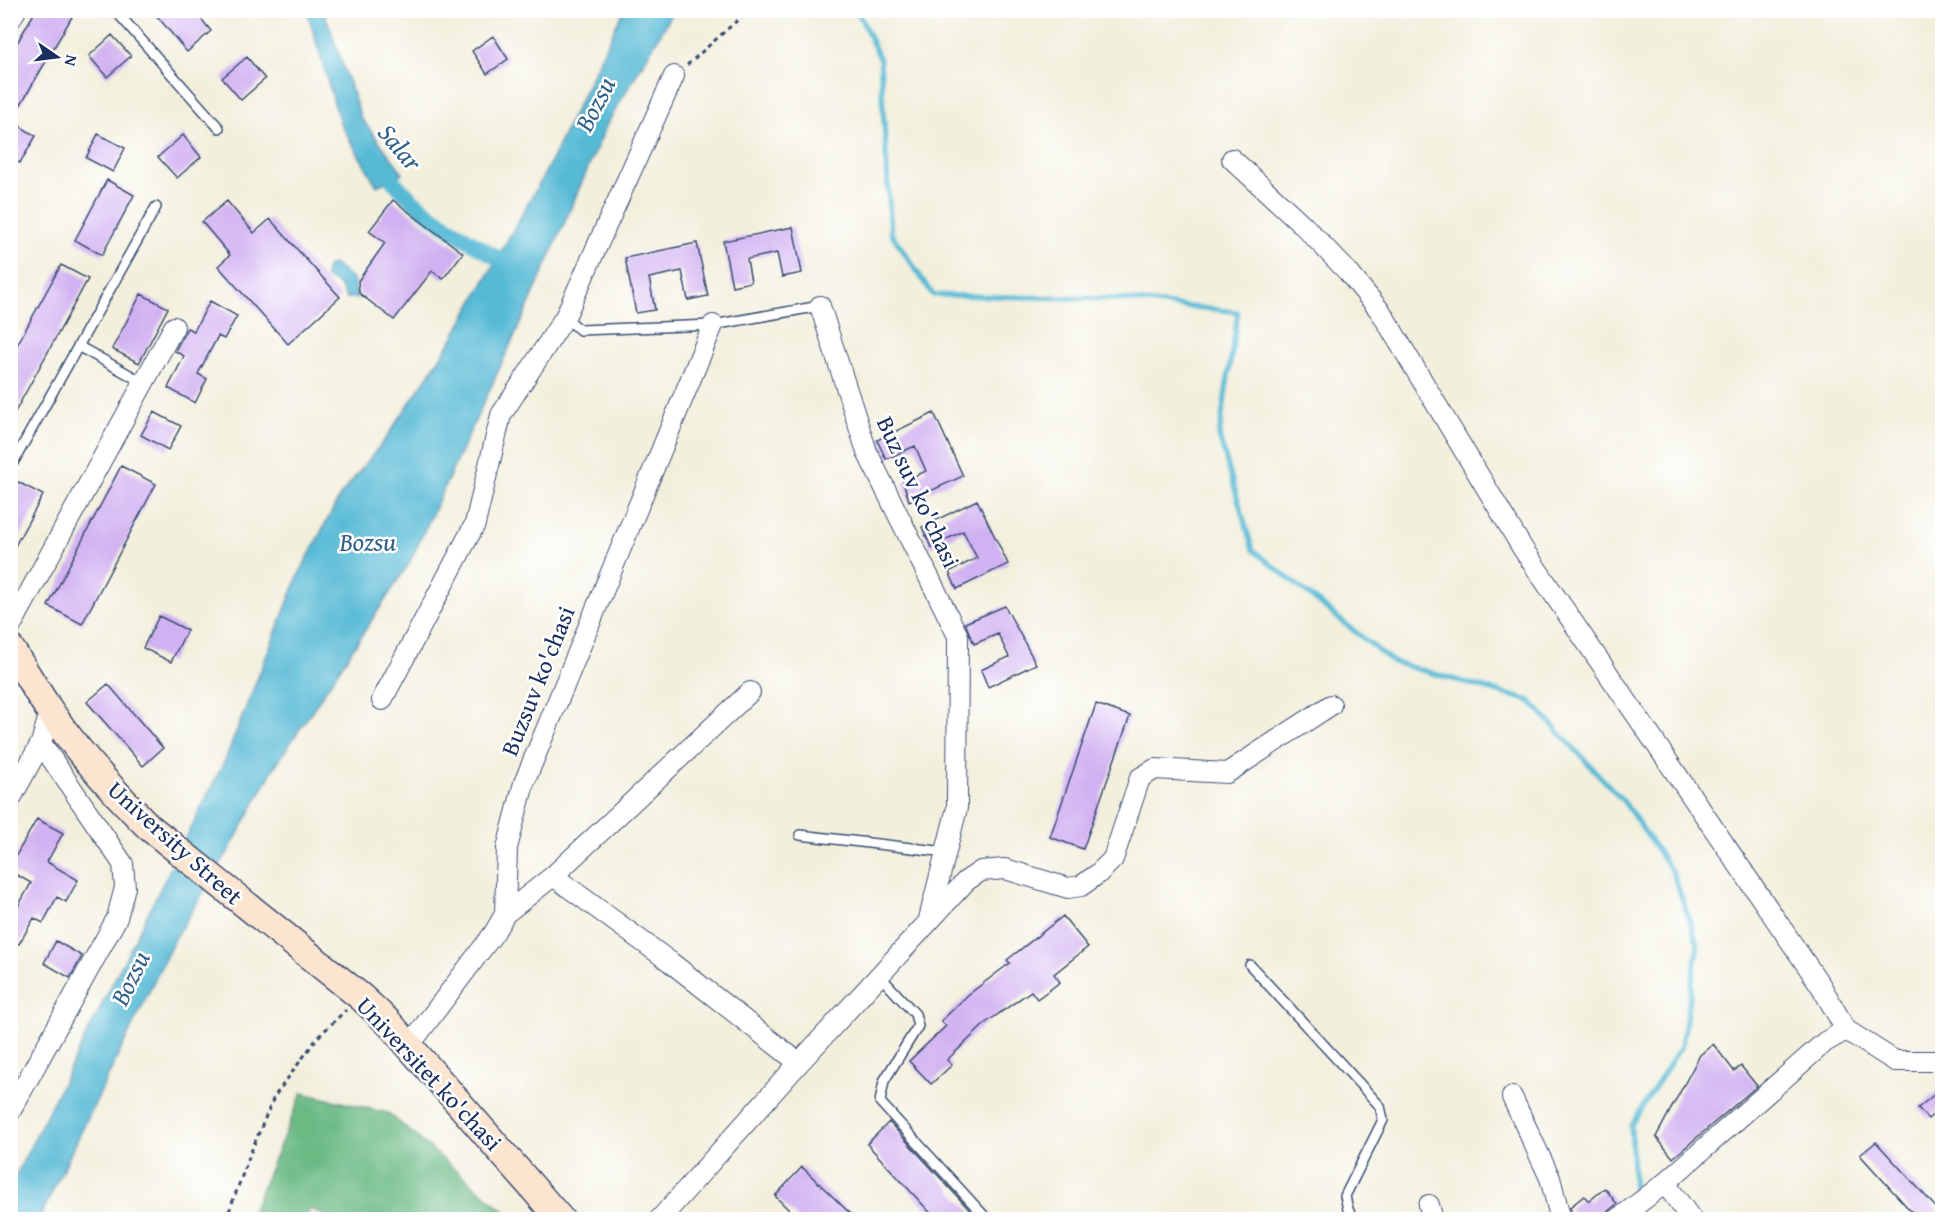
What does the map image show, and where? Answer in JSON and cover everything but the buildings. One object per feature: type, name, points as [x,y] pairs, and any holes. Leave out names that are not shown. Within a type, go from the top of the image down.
[{"type":"main road","name":"University Street","points":[[10,648],[50,712],[99,775],[149,827],[259,917]]},
{"type":"main road","name":"Universitet ko'chasi","points":[[259,917],[361,997],[388,1022],[561,1220]]},
{"type":"street","points":[[10,20],[16,10]]},
{"type":"street","points":[[382,700],[475,524],[501,415],[565,317],[674,76]]},
{"type":"street","points":[[1232,159],[1310,232],[1348,272],[1381,312],[1523,549],[1821,986],[1846,1030],[1896,1061],[1938,1061],[1942,1059]]},
{"type":"street","name":"Buz suv ko'chasi","points":[[820,306],[867,452],[958,636],[957,808],[929,922]]},
{"type":"street","name":"Buzsuv ko'chasi","points":[[505,914],[507,848],[524,783],[713,325]]},
{"type":"street","points":[[10,628],[174,327]]},
{"type":"street","points":[[409,1046],[494,933],[505,914],[553,876],[750,692]]},
{"type":"street","points":[[659,1220],[799,1062],[966,881],[981,871],[1005,869],[1068,888],[1081,886],[1113,859],[1140,778],[1155,769],[1227,773],[1331,705]]},
{"type":"street","points":[[10,800],[41,743],[50,712]]},
{"type":"street","points":[[10,1112],[117,918],[124,887],[123,864],[41,743]]},
{"type":"street","points":[[553,876],[669,961],[799,1062]]},
{"type":"street","points":[[1617,1220],[1662,1186],[1825,1042],[1846,1030]]},
{"type":"street","points":[[1512,1097],[1550,1178],[1561,1220]]},
{"type":"street","points":[[1662,1186],[1692,1220]]},
{"type":"lane","points":[[115,10],[219,128]]},
{"type":"lane","points":[[10,468],[156,207]]},
{"type":"lane","name":"Buz suv ko'chasi","points":[[565,317],[580,330],[713,325],[820,306]]},
{"type":"lane","points":[[78,346],[144,383]]},
{"type":"lane","points":[[800,835],[946,852]]},
{"type":"lane","points":[[1250,965],[1380,1106],[1383,1120],[1346,1196],[1353,1220]]},
{"type":"lane","points":[[879,975],[915,1014],[918,1026],[884,1081],[880,1102],[988,1220]]},
{"type":"path","points":[[674,76],[749,10]]},
{"type":"path","points":[[226,1220],[274,1097],[318,1037],[361,997]]},
{"type":"green space","points":[[302,1093],[388,1113],[514,1219],[334,1219],[310,1209],[305,1219],[249,1219]]},
{"type":"water","name":"Salar","points":[[307,11],[324,11],[361,118],[403,173],[377,186],[340,123]]},
{"type":"water","name":"Bozsu","points":[[623,11],[674,11],[607,124],[532,298],[409,564],[274,768],[228,852],[175,938],[39,1219],[11,1219],[10,1187],[225,760],[299,574],[340,496],[386,438],[450,343],[545,173]]},
{"type":"water","points":[[333,264],[353,279],[357,298],[346,298],[340,286],[325,277],[327,267]]},
{"type":"waterway","points":[[857,10],[880,59],[891,233],[933,295],[1117,299],[1238,312],[1219,436],[1253,550],[1393,662],[1530,701],[1624,802],[1673,873],[1698,945],[1682,1045],[1631,1125],[1634,1200]]},
{"type":"waterway","name":"Salar","points":[[379,162],[391,179],[422,208],[456,233],[511,266]]}]
